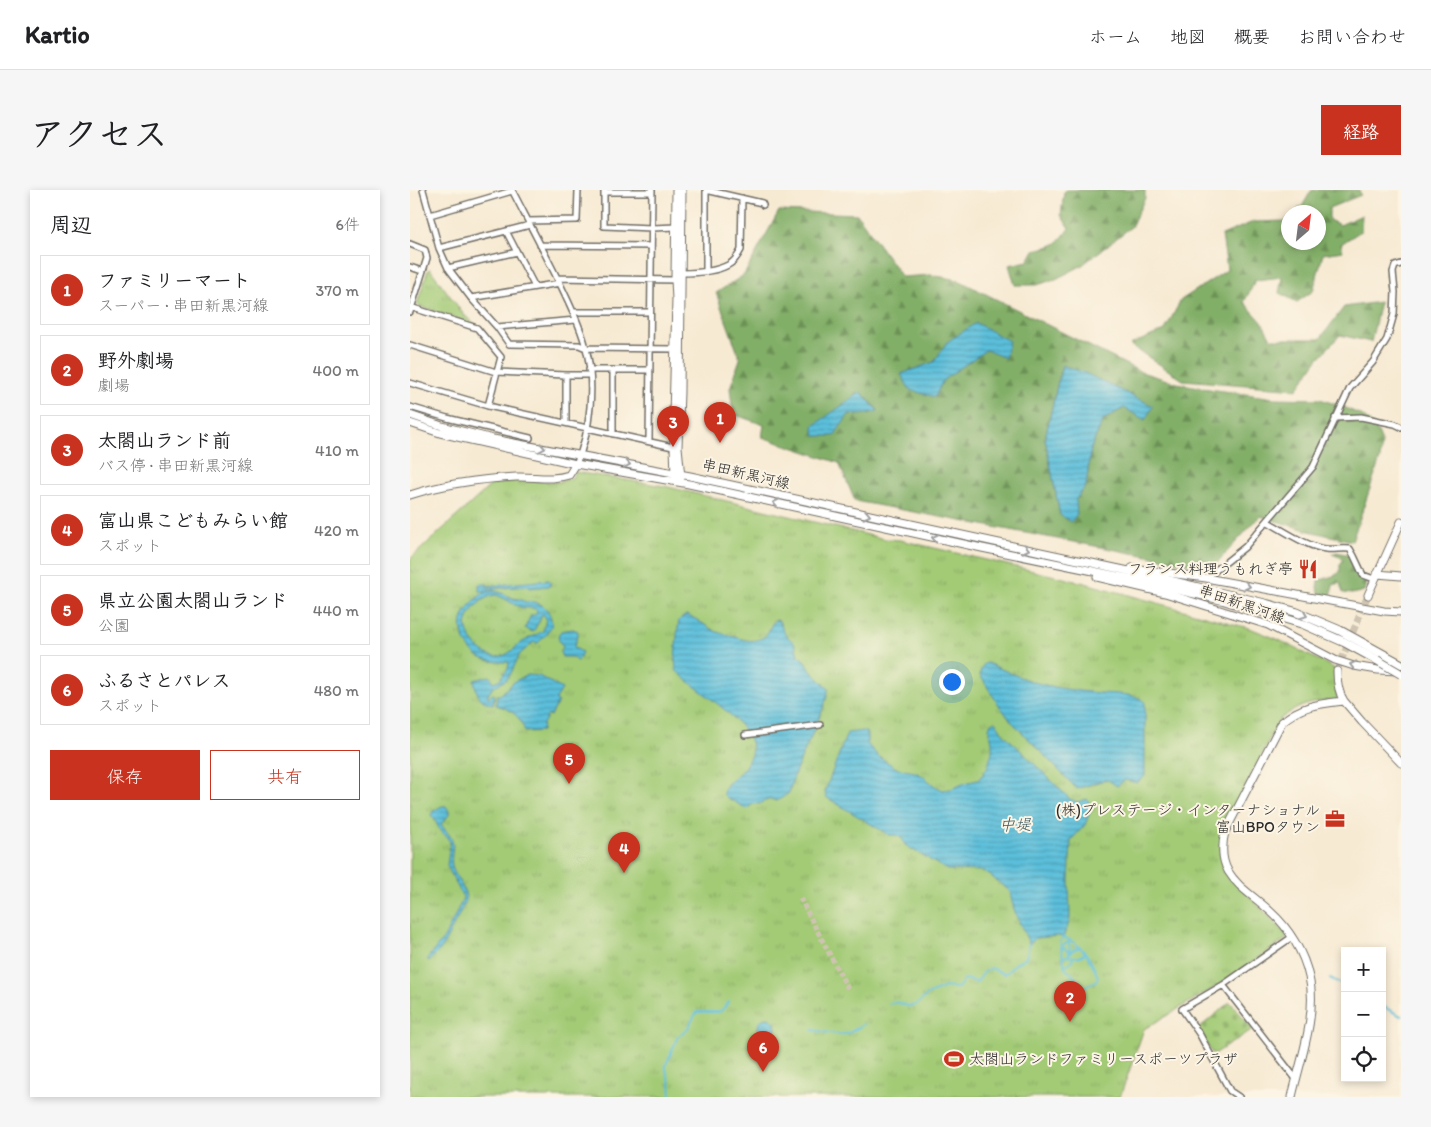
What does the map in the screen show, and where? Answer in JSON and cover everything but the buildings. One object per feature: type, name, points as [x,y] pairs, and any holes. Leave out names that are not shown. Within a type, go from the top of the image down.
[{"type":"main road","points":[[676,190],[675,348],[678,478]]},
{"type":"main road","points":[[678,478],[674,446],[681,273],[682,190]]},
{"type":"main road","name":"串田新黒河線","points":[[410,415],[442,426],[492,438],[580,455],[982,548],[1165,593],[1268,625],[1335,660],[1354,666],[1401,673]]},
{"type":"main road","name":"串田新黒河線","points":[[410,423],[440,433],[576,464],[678,478],[1078,559],[1138,573]]},
{"type":"main road","points":[[410,495],[427,489],[459,483],[517,477],[558,478],[569,475],[576,464]]},
{"type":"main road","points":[[1368,595],[1399,534],[1401,522]]},
{"type":"main road","name":"串田新黒河線","points":[[982,548],[1132,579]]},
{"type":"main road","name":"串田新黒河線","points":[[1078,559],[1206,578],[1384,611],[1401,612]]},
{"type":"main road","points":[[1138,573],[1296,612],[1339,630],[1401,664]]},
{"type":"main road","points":[[1376,577],[1401,576]]},
{"type":"main road","points":[[1132,579],[1223,600],[1303,624],[1344,642],[1401,673]]},
{"type":"main road","points":[[1337,671],[1340,695],[1344,701],[1401,763]]},
{"type":"main road","points":[[1292,1097],[1311,1017],[1312,998],[1309,977],[1302,954],[1292,937],[1272,912],[1238,884],[1225,867],[1222,846],[1226,832],[1282,722],[1293,712],[1312,705],[1344,701]]},
{"type":"street","points":[[423,190],[439,248],[448,268],[509,344],[579,345],[586,348],[675,348]]},
{"type":"street","points":[[439,248],[506,231],[529,223],[577,220],[578,190]]},
{"type":"street","points":[[706,271],[706,190],[762,203],[763,205]]},
{"type":"street","points":[[430,215],[512,191],[559,281],[586,348],[590,399],[588,428],[576,464]]},
{"type":"street","points":[[649,441],[651,348],[650,312],[652,228],[652,191],[604,191],[604,226],[652,228],[676,227]]},
{"type":"street","points":[[681,273],[706,271],[730,264],[741,250],[742,198]]},
{"type":"street","points":[[506,231],[536,287]]},
{"type":"street","points":[[410,244],[425,250],[427,258],[410,309],[477,328],[501,357],[488,406]]},
{"type":"street","points":[[540,245],[651,246]]},
{"type":"street","points":[[448,268],[517,252]]},
{"type":"street","points":[[1206,578],[1245,548],[1314,467],[1350,388],[1373,362],[1387,339],[1394,314],[1395,292],[1393,272],[1395,266],[1401,264]]},
{"type":"street","points":[[410,267],[422,271]]},
{"type":"street","points":[[471,298],[536,287],[559,281],[675,280]]},
{"type":"street","points":[[573,312],[650,312]]},
{"type":"street","points":[[497,327],[576,320]]},
{"type":"street","points":[[410,345],[496,372],[566,375],[613,370],[650,370]]},
{"type":"street","points":[[613,370],[613,434]]},
{"type":"street","points":[[566,375],[566,423]]},
{"type":"street","points":[[410,383],[488,406],[674,446]]},
{"type":"street","points":[[410,407],[530,438]]},
{"type":"street","points":[[1336,418],[1361,417],[1401,427]]},
{"type":"street","points":[[1268,522],[1312,545],[1325,549],[1350,549],[1363,575],[1376,577]]},
{"type":"street","points":[[745,735],[820,725]]},
{"type":"street","points":[[1239,1097],[1230,1091],[1200,1035],[1182,1010],[1292,937]]},
{"type":"street","points":[[1223,984],[1296,1079]]},
{"type":"green space","points":[[1066,190],[1145,190],[1145,198],[1131,227],[1081,266],[1056,279],[1037,285],[1015,285],[1009,265],[1028,261],[1034,250],[1055,244],[1069,228],[1061,215],[1064,192]]},
{"type":"green space","points":[[1359,190],[1361,195],[1329,208],[1329,220],[1340,225],[1362,215],[1361,231],[1341,244],[1343,251],[1323,254],[1313,291],[1297,302],[1279,293],[1282,277],[1256,280],[1244,302],[1262,322],[1271,339],[1320,339],[1344,307],[1380,302],[1371,342],[1340,335],[1318,359],[1297,389],[1183,380],[1130,345],[1165,330],[1181,300],[1227,270],[1222,235],[1253,222],[1281,221],[1281,250],[1326,250],[1326,205],[1303,205],[1311,191]]},
{"type":"green space","points":[[779,211],[857,214],[902,277],[931,275],[958,280],[1141,372],[1177,383],[1209,389],[1274,398],[1320,399],[1344,407],[1363,416],[1376,428],[1382,442],[1380,459],[1352,541],[1309,531],[1260,516],[1212,568],[855,501],[839,463],[762,437],[764,425],[733,414],[730,388],[740,359],[716,293],[744,275]],"holes":[[[1009,341],[986,349],[942,380],[935,397],[902,374],[934,362]],[[1062,365],[1124,408],[1103,420],[1091,448],[1086,486],[1060,515],[1045,438]],[[861,392],[878,410],[866,414],[849,414]]]},
{"type":"green space","points":[[430,269],[465,316],[478,326],[417,304],[428,270]]},
{"type":"green space","points":[[575,472],[664,486],[885,539],[900,540],[1085,583],[1252,629],[1277,639],[1334,668],[1337,696],[1341,699],[1308,704],[1294,710],[1279,720],[1223,832],[1224,868],[1289,937],[1222,983],[1144,1029],[1120,1097],[410,1097],[410,559],[492,484],[518,480],[559,482],[572,478]]},
{"type":"green space","points":[[1337,552],[1349,555],[1359,575],[1366,582],[1364,591],[1352,594],[1343,593],[1340,583],[1333,585],[1331,597],[1321,596],[1317,588],[1318,581],[1340,572],[1340,565],[1343,560],[1332,554]]},
{"type":"green space","points":[[1230,1002],[1253,1029],[1213,1055],[1198,1029]]},
{"type":"water","points":[[976,323],[1009,341],[1005,358],[986,350],[943,380],[935,397],[910,390],[901,374],[934,362],[947,342]]},
{"type":"water","points":[[1062,365],[1085,373],[1153,406],[1145,420],[1124,408],[1103,420],[1091,448],[1086,486],[1076,499],[1077,514],[1071,522],[1060,515],[1045,438]]},
{"type":"water","points":[[861,392],[878,411],[866,414],[849,414],[834,436],[815,436],[813,426]]},
{"type":"water","points":[[550,581],[550,586],[488,589],[488,591],[498,592],[525,602],[540,604],[550,614],[552,625],[538,643],[534,642],[520,654],[506,680],[493,687],[487,696],[495,695],[493,704],[481,699],[474,680],[490,676],[494,682],[502,678],[508,669],[509,663],[490,661],[479,657],[469,648],[462,629],[463,617],[467,609],[487,591],[479,591],[479,584],[487,584],[487,586]],"holes":[[[490,596],[499,596],[520,607],[536,609],[537,612],[535,615],[531,615],[525,628],[533,632],[541,615],[543,614],[546,619],[543,631],[522,642],[509,653],[496,657],[485,653],[475,644],[468,632],[467,621],[471,612],[478,604]]]},
{"type":"water","points":[[686,615],[717,632],[749,640],[758,640],[765,637],[772,624],[776,620],[779,621],[785,634],[795,644],[798,655],[828,688],[825,703],[796,771],[789,793],[777,801],[768,800],[752,805],[747,809],[723,794],[728,784],[747,763],[751,754],[751,743],[746,732],[736,720],[676,670],[679,620]]},
{"type":"water","points":[[573,629],[578,631],[574,646],[582,652],[578,661],[571,657],[562,657],[560,652],[563,647],[558,636],[559,633]]},
{"type":"water","points":[[987,663],[1025,679],[1048,686],[1125,695],[1142,700],[1145,703],[1145,776],[1137,783],[1125,780],[1117,786],[1108,780],[1104,780],[1077,789],[1012,722],[998,704],[980,675],[981,669]]},
{"type":"water","points":[[528,675],[539,676],[562,689],[556,699],[558,702],[551,716],[548,715],[543,724],[542,731],[525,732],[515,714],[496,705],[497,695],[500,695],[515,681]]},
{"type":"water","name":"中堤","points":[[995,721],[1003,733],[1070,799],[1077,802],[1087,799],[1091,806],[1085,825],[1071,840],[1070,918],[1063,937],[1036,938],[1029,944],[1015,912],[1010,891],[984,871],[947,870],[905,845],[902,838],[889,835],[826,797],[825,791],[847,733],[864,731],[867,733],[867,744],[879,757],[898,769],[915,772],[923,776],[943,790],[978,780],[984,773],[992,752],[989,728],[991,723]]},
{"type":"water","points":[[446,806],[449,811],[449,815],[441,824],[452,840],[452,867],[464,889],[466,901],[442,948],[429,961],[427,959],[444,938],[463,897],[447,866],[450,842],[431,815],[433,811]]},
{"type":"water","points":[[767,1018],[773,1021],[776,1027],[773,1033],[767,1036],[761,1033],[758,1027],[761,1021]]},
{"type":"waterway","points":[[1063,937],[1076,944],[1085,953],[1098,977],[1097,980],[1085,987],[1065,968],[1060,942],[1063,937]]},
{"type":"waterway","points":[[1061,946],[1069,942],[1070,952],[1061,948]]},
{"type":"waterway","points":[[889,1004],[896,1002],[909,1006],[915,1005],[929,994],[944,987],[958,988],[965,979],[977,982],[984,972],[991,968],[1004,974],[1026,958],[1029,944]]},
{"type":"waterway","points":[[1067,956],[1073,950],[1080,947]]},
{"type":"waterway","points":[[1063,956],[1078,957],[1086,953]]},
{"type":"waterway","points":[[1066,965],[1072,961],[1073,956]]},
{"type":"waterway","points":[[1330,978],[1341,984]]},
{"type":"waterway","points":[[671,1097],[666,1065],[678,1036],[687,1030],[697,1012],[718,1012],[729,1002]]},
{"type":"waterway","points":[[1386,1008],[1401,1016]]},
{"type":"waterway","points":[[812,1030],[845,1034],[864,1024]]},
{"type":"tunnel","points":[[1337,671],[1368,595]]},
{"type":"tunnel","points":[[800,898],[848,989]]},
{"type":"place","name":"ファミリーマート","points":[[720,443]]},
{"type":"place","name":"太閤山ランド前","points":[[673,447]]},
{"type":"place","name":"フランス料理うもれぎ亭","points":[[1308,569]]},
{"type":"place","name":"県立公園太閤山ランド","points":[[569,784]]},
{"type":"place","name":"(株)プレステージ・インターナショナル 富山BPOタウン","points":[[1335,819]]},
{"type":"place","name":"富山県こどもみらい館","points":[[624,873]]},
{"type":"place","name":"野外劇場","points":[[1070,1022]]},
{"type":"place","name":"太閤山ランドファミリースポーツプラザ","points":[[954,1059]]},
{"type":"place","name":"ふるさとパレス","points":[[763,1072]]}]
